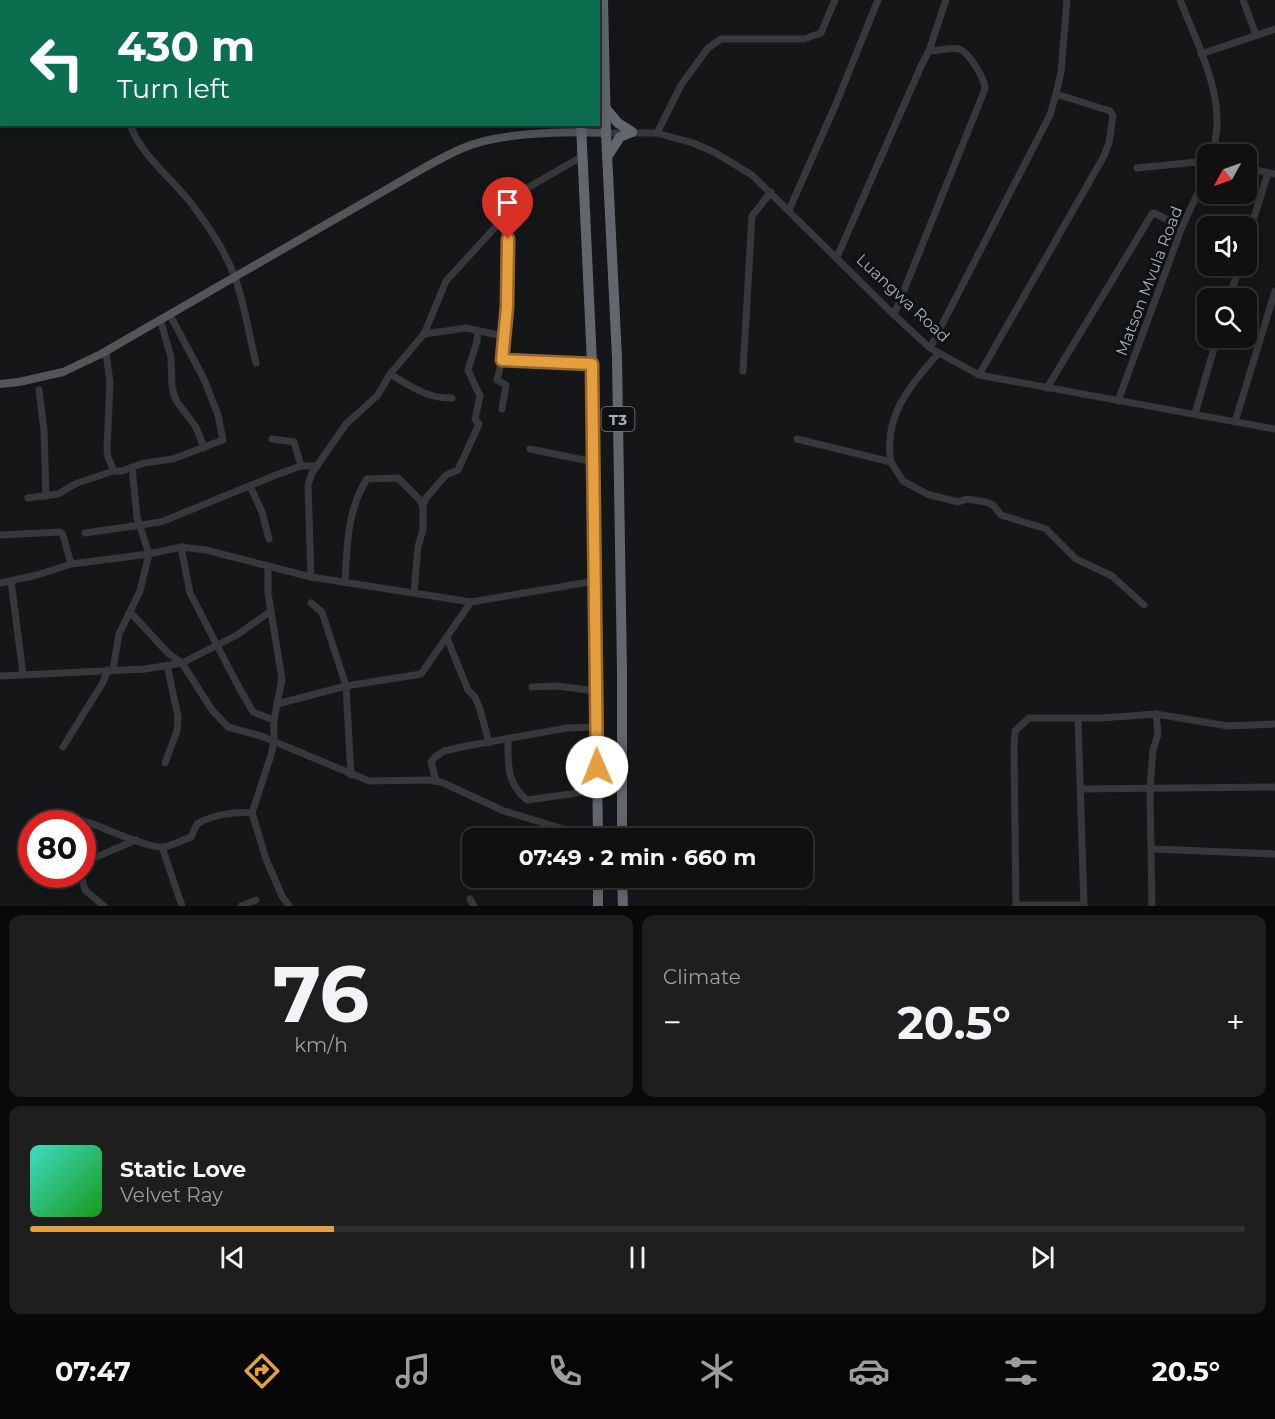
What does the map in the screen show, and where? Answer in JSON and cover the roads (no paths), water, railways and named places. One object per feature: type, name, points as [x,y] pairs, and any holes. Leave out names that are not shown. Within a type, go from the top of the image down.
[{"type":"highway","name":"T3","points":[[603,0],[606,133],[609,154],[617,370],[622,828]]},
{"type":"highway","points":[[607,110],[618,123],[632,132]]},
{"type":"highway","name":"T3","points":[[581,128],[592,364],[598,828]]},
{"type":"highway","points":[[609,154],[620,137],[632,132]]},
{"type":"highway","points":[[598,888],[598,906]]},
{"type":"highway","points":[[622,888],[623,906]]},
{"type":"main road","name":"Luangwa Road","points":[[0,384],[63,372],[105,352],[464,147],[507,138],[581,128],[606,133]]},
{"type":"street","points":[[657,133],[681,85],[712,44],[721,39],[804,39],[821,33],[836,0]]},
{"type":"street","points":[[789,210],[879,0]]},
{"type":"street","points":[[837,257],[929,51],[946,0]]},
{"type":"street","points":[[930,348],[1050,115],[1061,72],[1067,0]]},
{"type":"street","points":[[1180,0],[1211,86],[1218,118],[1214,144]]},
{"type":"street","points":[[1243,0],[1256,35]]},
{"type":"street","points":[[1201,54],[1275,29]]},
{"type":"street","points":[[894,315],[985,89],[985,82],[968,55],[959,49],[929,51]]},
{"type":"street","points":[[979,375],[1093,176],[1109,143],[1113,116],[1110,111],[1056,94]]},
{"type":"street","points":[[131,126],[135,137],[192,204],[219,243],[235,278],[256,363]]},
{"type":"street","name":"Luangwa Road","points":[[606,133],[657,133],[693,143],[714,152],[752,175],[930,348],[979,375],[1275,429]]},
{"type":"street","points":[[311,577],[308,485],[312,473],[346,424],[377,396],[390,374],[424,334],[446,281],[500,222],[525,189],[583,156]]},
{"type":"street","points":[[1137,168],[1197,161]]},
{"type":"street","points":[[1256,216],[1272,174],[1257,171]]},
{"type":"street","points":[[743,371],[752,216],[771,192]]},
{"type":"street","name":"Matson Mvula Road","points":[[1118,401],[1182,227],[1197,195]]},
{"type":"street","points":[[1047,388],[1152,214],[1182,227]]},
{"type":"street","points":[[500,222],[508,239],[507,307],[502,360],[497,380],[506,385],[502,409]]},
{"type":"street","points":[[1235,422],[1275,291]]},
{"type":"street","points":[[28,498],[58,494],[77,483],[144,463],[173,459],[224,440],[204,379],[192,352],[170,315]]},
{"type":"street","points":[[160,319],[171,357],[174,395],[196,427],[204,448]]},
{"type":"street","points":[[424,334],[466,328],[503,336]]},
{"type":"street","points":[[414,592],[418,547],[423,529],[423,506],[426,498],[440,480],[459,470],[479,424],[475,419],[480,396],[468,370],[478,332]]},
{"type":"street","points":[[1195,414],[1214,348]]},
{"type":"street","points":[[105,352],[110,383],[107,449],[114,471]]},
{"type":"street","points":[[938,354],[917,377],[897,407],[890,437],[891,462],[903,481],[927,494],[958,502],[967,499],[986,502],[993,505],[1001,515],[1046,529],[1076,559],[1112,576],[1144,605]]},
{"type":"street","points":[[502,360],[592,364]]},
{"type":"street","points":[[390,374],[417,391],[439,398],[452,398]]},
{"type":"street","points":[[39,390],[44,430],[46,496]]},
{"type":"street","points":[[272,439],[294,442],[301,466]]},
{"type":"street","points":[[797,439],[891,462]]},
{"type":"street","points":[[530,448],[594,462]]},
{"type":"street","points":[[85,533],[161,522],[301,466],[317,466]]},
{"type":"street","points":[[63,747],[111,669],[119,634],[140,591],[149,554],[137,517],[132,467]]},
{"type":"street","points":[[345,582],[354,502],[366,479],[399,478],[423,506]]},
{"type":"street","points":[[250,486],[262,512],[268,539]]},
{"type":"street","points":[[0,535],[60,532],[63,535],[71,564]]},
{"type":"street","points":[[0,583],[71,564],[149,554],[181,547],[206,550],[268,568],[311,577],[471,602],[595,581]]},
{"type":"street","points":[[181,547],[190,593],[253,712],[274,720]]},
{"type":"street","points":[[268,568],[268,593],[281,673],[274,720],[274,742],[252,813],[266,859],[287,906]]},
{"type":"street","points":[[10,581],[23,674]]},
{"type":"street","points":[[277,704],[346,686],[421,674],[471,602]]},
{"type":"street","points":[[311,603],[322,612],[346,686],[351,775]]},
{"type":"street","points":[[0,676],[145,669],[182,663],[245,630],[271,611]]},
{"type":"street","points":[[130,612],[168,652],[182,663],[222,723],[232,729],[274,742],[351,775],[378,782],[436,781],[457,788],[483,803],[504,811],[559,828]]},
{"type":"street","points":[[447,638],[468,690],[475,697],[480,709],[489,743]]},
{"type":"street","points":[[165,763],[177,731],[178,717],[167,665]]},
{"type":"street","points":[[532,687],[557,686],[596,692]]},
{"type":"street","points":[[1152,906],[1153,849],[1150,789],[1153,750],[1158,735],[1156,714]]},
{"type":"street","points":[[1078,719],[1084,906],[1016,906],[1015,731],[1026,721],[1033,717],[1078,719],[1156,714],[1228,726],[1275,724]]},
{"type":"street","points":[[436,781],[431,762],[444,752],[465,746],[567,728],[596,727]]},
{"type":"street","points":[[508,739],[508,773],[527,800],[597,788]]},
{"type":"street","points":[[1080,789],[1275,787]]},
{"type":"street","points":[[96,825],[162,847],[191,837],[197,824],[206,819],[242,812],[252,813]]},
{"type":"street","points":[[96,857],[136,840]]},
{"type":"street","points":[[162,847],[182,906]]},
{"type":"street","points":[[1153,849],[1275,854]]},
{"type":"street","points":[[84,888],[104,906]]},
{"type":"street","points":[[240,906],[256,900]]}]
